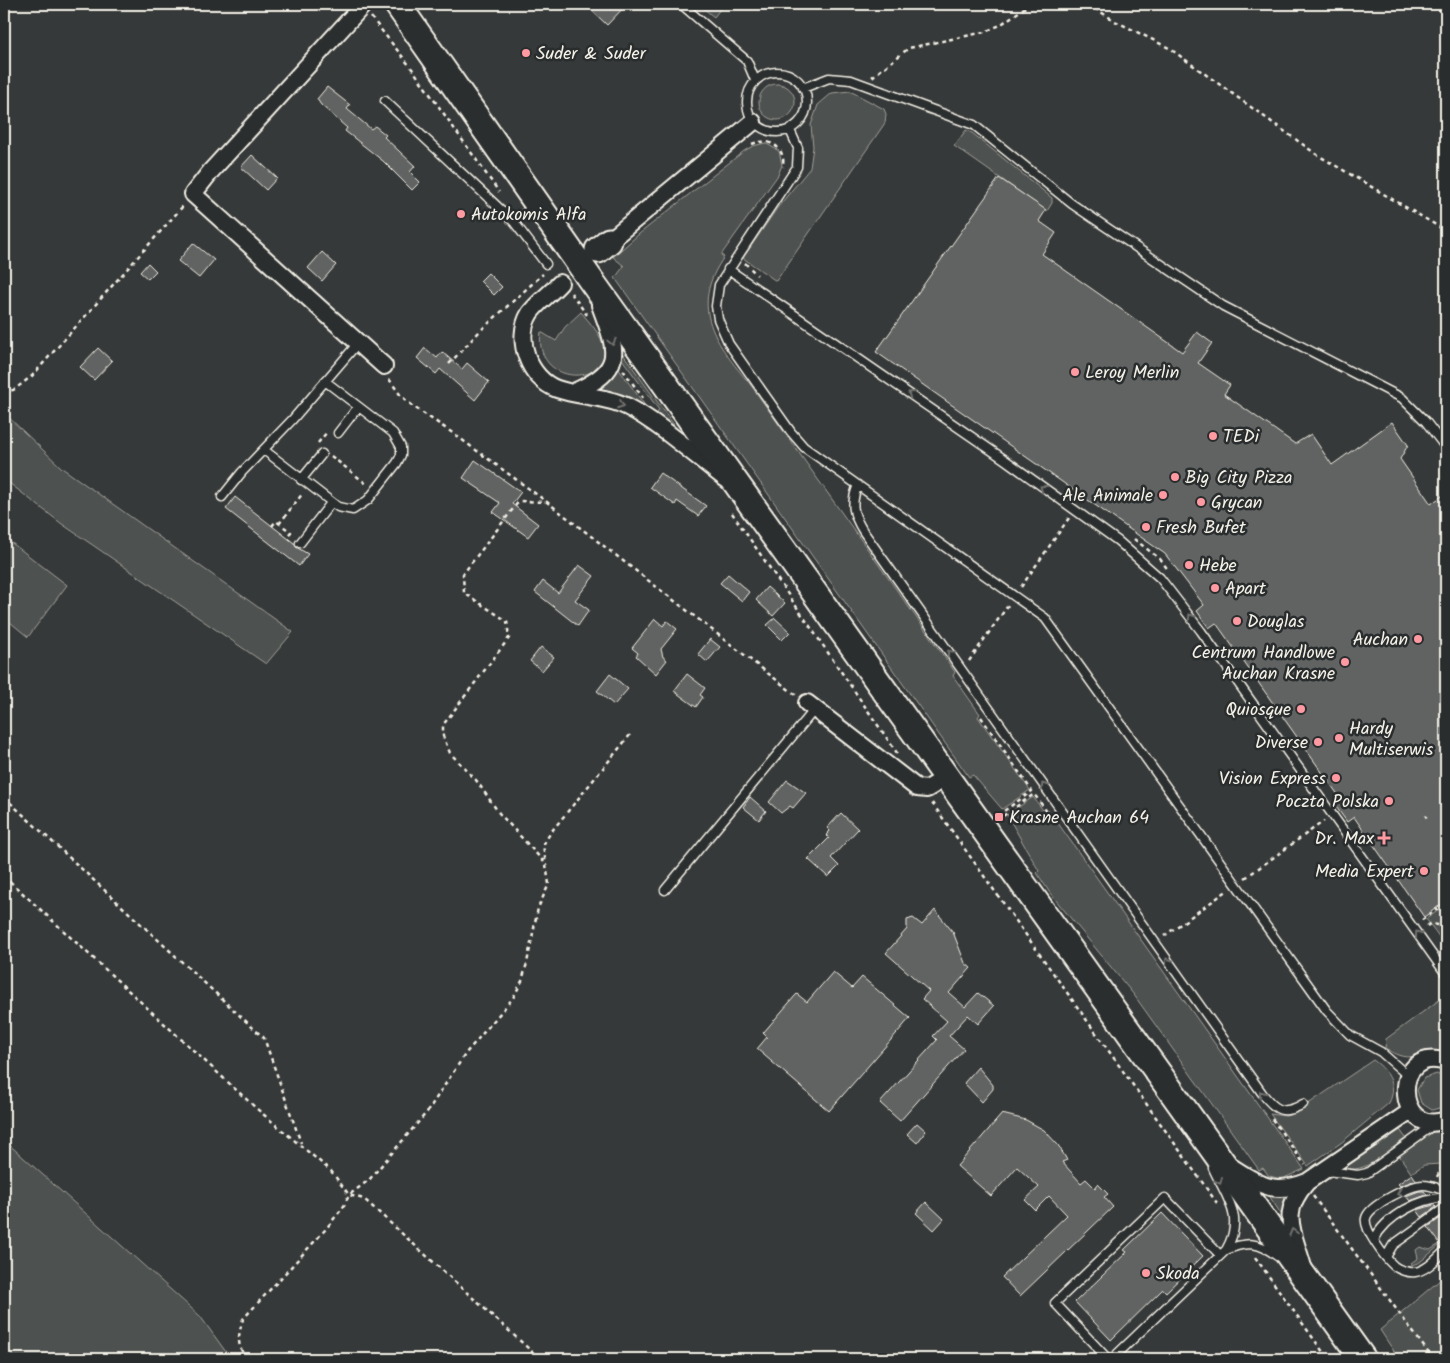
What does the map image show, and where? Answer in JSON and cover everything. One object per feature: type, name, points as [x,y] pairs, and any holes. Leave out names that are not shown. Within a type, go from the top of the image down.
[{"type":"main road","points":[[396,4],[538,203],[574,285],[948,777],[1363,1359]]},
{"type":"street","points":[[364,5],[211,171],[193,194],[384,366]]},
{"type":"street","points":[[603,245],[753,122]]},
{"type":"street","points":[[574,392],[604,375],[612,359],[614,342],[574,285],[530,314],[526,322],[524,342],[529,362],[540,378],[557,389],[625,405],[647,419],[736,500]]},
{"type":"street","points":[[811,706],[916,788],[923,790],[948,777]]},
{"type":"street","points":[[1442,1122],[1421,1119],[1411,1110],[1405,1100],[1404,1087],[1408,1076],[1424,1062],[1434,1060],[1446,1062]]},
{"type":"street","points":[[1306,1279],[1289,1215],[1295,1195],[1307,1182],[1411,1110]]},
{"type":"street","points":[[1218,1158],[1262,1186],[1282,1189],[1307,1182]]},
{"type":"lane","points":[[681,4],[746,61],[755,80]]},
{"type":"lane","points":[[769,73],[785,73],[799,81],[803,88],[807,99],[806,112],[800,122],[790,130],[770,132],[753,122],[746,105],[747,96],[755,80],[769,73]]},
{"type":"lane","points":[[803,88],[829,78],[851,80],[974,125],[1072,204],[1223,306],[1402,398],[1426,422],[1446,448]]},
{"type":"lane","points":[[385,101],[514,222],[546,264]]},
{"type":"lane","points":[[790,130],[798,148],[797,167],[719,285],[716,306],[718,319],[729,344],[791,432],[804,447],[1046,618],[1327,1011],[1350,1035],[1381,1052],[1408,1076]]},
{"type":"lane","points":[[514,222],[538,203]]},
{"type":"lane","points":[[728,269],[1004,459],[1118,542],[1160,578],[1192,618],[1446,974]]},
{"type":"lane","points":[[222,497],[242,472],[264,450],[358,343]]},
{"type":"lane","points":[[264,450],[338,508],[353,510],[361,506],[397,462],[401,455],[401,447],[393,433],[325,381]]},
{"type":"lane","points":[[338,433],[358,407]]},
{"type":"lane","points":[[301,480],[323,453]]},
{"type":"lane","points":[[858,485],[852,498],[854,515],[863,531],[1256,1086],[1273,1107],[1293,1110],[1302,1104]]},
{"type":"lane","points":[[300,543],[331,503]]},
{"type":"lane","points":[[665,890],[811,706]]},
{"type":"lane","points":[[1192,1120],[1236,1218],[1235,1233],[1223,1253],[1112,1359],[1107,1358],[1055,1303],[1165,1198],[1223,1253]]},
{"type":"lane","points":[[1323,1171],[1358,1175],[1367,1173],[1428,1129],[1442,1122]]},
{"type":"lane","points":[[1446,1191],[1423,1184],[1384,1200],[1370,1210],[1366,1216],[1367,1231],[1395,1267],[1415,1272],[1429,1266],[1446,1250]]},
{"type":"lane","points":[[1374,1240],[1383,1226],[1394,1216],[1432,1198],[1446,1196]]},
{"type":"lane","points":[[1386,1257],[1393,1245],[1446,1207]]},
{"type":"lane","points":[[1223,1253],[1246,1243],[1254,1243],[1266,1248],[1306,1279]]},
{"type":"path","points":[[862,84],[909,48],[985,32],[1000,25],[1030,4]]},
{"type":"path","points":[[1088,4],[1115,21],[1169,48],[1316,154],[1446,231]]},
{"type":"path","points":[[364,5],[390,43],[413,70],[504,199],[514,222]]},
{"type":"path","points":[[4,394],[15,389],[32,376],[193,194]]},
{"type":"path","points":[[449,364],[480,331],[542,276],[546,269],[546,264]]},
{"type":"path","points":[[574,285],[591,321]]},
{"type":"path","points":[[612,359],[618,362],[653,411],[647,419]]},
{"type":"path","points":[[384,366],[391,385],[414,407],[547,502],[811,706]]},
{"type":"path","points":[[316,445],[329,430]]},
{"type":"path","points":[[323,453],[375,490]]},
{"type":"path","points":[[736,500],[899,756]]},
{"type":"path","points":[[545,863],[499,813],[476,780],[450,753],[443,736],[443,725],[509,638],[507,621],[464,594],[463,574],[519,501],[547,502]]},
{"type":"path","points":[[272,526],[276,521],[291,532],[286,537]]},
{"type":"path","points":[[983,714],[980,718],[1032,790],[1001,812]]},
{"type":"path","points":[[247,1359],[240,1350],[237,1337],[243,1319],[325,1230],[344,1206],[349,1195],[369,1180],[427,1112],[466,1053],[513,998],[522,981],[538,908],[549,884],[543,845],[550,832],[630,735]]},
{"type":"path","points":[[923,790],[1218,1205]]},
{"type":"path","points":[[1004,816],[1034,794],[1047,812]]},
{"type":"path","points":[[4,797],[264,1038],[301,1144]]},
{"type":"path","points":[[4,876],[238,1092],[331,1171],[349,1195],[364,1199],[540,1359]]},
{"type":"path","points":[[1422,920],[1446,903]]},
{"type":"path","points":[[1427,926],[1430,924],[1446,926]]},
{"type":"path","points":[[1442,1165],[1446,1163]]},
{"type":"path","points":[[1307,1182],[1311,1192],[1433,1359]]},
{"type":"path","points":[[1246,1243],[1328,1359]]},
{"type":"shaded area","points":[[698,4],[724,4],[714,17]]},
{"type":"shaded area","points":[[777,84],[784,85],[790,89],[794,95],[794,109],[790,115],[784,119],[777,120],[770,119],[764,115],[760,109],[759,102],[760,95],[764,89],[770,85]]},
{"type":"shaded area","points":[[850,91],[884,109],[886,114],[885,123],[776,281],[743,258],[778,207],[810,168],[813,147],[811,125],[818,105],[832,93]]},
{"type":"shaded area","points":[[966,130],[1052,198],[1052,203],[1047,211],[954,146]]},
{"type":"shaded area","points":[[765,143],[779,151],[782,165],[778,175],[721,255],[724,257],[713,275],[708,293],[707,309],[711,325],[717,340],[955,672],[953,676],[980,714],[978,717],[1030,790],[1002,809],[973,775],[969,777],[615,278],[624,266],[613,257],[639,234],[744,151]]},
{"type":"shaded area","points":[[581,312],[601,338],[604,348],[602,361],[595,370],[584,374],[571,375],[559,371],[548,363],[542,350],[541,332],[556,341],[565,327]]},
{"type":"shaded area","points":[[623,354],[679,432],[655,417],[659,410],[622,359]]},
{"type":"shaded area","points":[[618,368],[649,411],[592,392],[607,383]]},
{"type":"shaded area","points":[[4,413],[62,468],[293,632],[266,664],[62,524],[4,479]]},
{"type":"shaded area","points":[[4,537],[67,585],[28,637],[4,617]]},
{"type":"shaded area","points":[[1033,797],[1046,814],[1050,812],[1304,1169],[1282,1179],[1269,1176],[1263,1168],[1259,1170],[1134,995],[1050,893],[1037,873],[1039,871],[1007,815]]},
{"type":"shaded area","points":[[1446,905],[1446,946],[1426,919]]},
{"type":"shaded area","points":[[1446,995],[1446,1054],[1429,1053],[1410,1057],[1395,1054],[1385,1048],[1386,1039]]},
{"type":"shaded area","points":[[1373,1060],[1382,1068],[1392,1083],[1393,1090],[1389,1103],[1342,1142],[1308,1166],[1270,1114],[1286,1116],[1295,1113]]},
{"type":"shaded area","points":[[1437,1074],[1446,1079],[1446,1106],[1432,1110],[1421,1103],[1417,1090],[1424,1078]]},
{"type":"shaded area","points":[[1400,1130],[1406,1138],[1376,1160],[1360,1168],[1344,1167],[1349,1161]]},
{"type":"shaded area","points":[[1439,1130],[1446,1134],[1446,1161],[1441,1164],[1424,1165],[1411,1173],[1399,1155],[1430,1133]]},
{"type":"shaded area","points":[[4,1140],[200,1316],[231,1359],[4,1359]]},
{"type":"shaded area","points":[[1268,1194],[1287,1196],[1283,1215],[1281,1214]]},
{"type":"shaded area","points":[[1446,1240],[1420,1262],[1412,1265],[1411,1263],[1418,1258],[1416,1250],[1420,1247],[1430,1250]]},
{"type":"shaded area","points":[[1446,1275],[1446,1359],[1399,1359],[1380,1330]]},
{"type":"building","points":[[585,4],[627,4],[607,25]]},
{"type":"building","points":[[327,87],[350,105],[347,109],[371,129],[375,126],[386,135],[384,137],[415,166],[410,172],[420,182],[412,190],[383,161],[345,131],[347,128],[321,105],[317,99]]},
{"type":"building","points":[[252,155],[277,178],[266,190],[241,167]]},
{"type":"building","name":"Centrum Handlowe Auchan Krasne","points":[[999,178],[1046,210],[1039,221],[1056,233],[1042,254],[1182,352],[1197,332],[1212,343],[1198,363],[1230,385],[1224,394],[1295,444],[1311,434],[1332,465],[1392,422],[1408,445],[1400,459],[1431,504],[1446,493],[1442,511],[1446,512],[1446,901],[1424,917],[1354,817],[1347,822],[1334,804],[1341,799],[1216,623],[1209,628],[1197,611],[1204,605],[1165,554],[876,352]]},
{"type":"building","points":[[193,243],[214,260],[199,278],[178,261]]},
{"type":"building","points":[[322,252],[336,265],[322,281],[308,268]]},
{"type":"building","points":[[148,263],[156,271],[148,279],[140,272]]},
{"type":"building","points":[[488,273],[502,287],[494,295],[480,281]]},
{"type":"building","points":[[98,348],[112,361],[94,380],[80,367]]},
{"type":"building","points":[[425,348],[437,358],[442,352],[462,369],[467,363],[489,382],[475,400],[440,369],[436,374],[417,358]]},
{"type":"building","points":[[475,460],[521,492],[512,504],[538,524],[528,537],[493,512],[500,503],[463,478]]},
{"type":"building","points":[[660,473],[706,506],[698,516],[677,501],[675,505],[650,487]]},
{"type":"building","points":[[235,497],[294,543],[296,547],[308,554],[299,566],[226,509]]},
{"type":"building","points":[[579,565],[594,576],[575,600],[589,610],[578,626],[535,592],[543,581],[558,593]]},
{"type":"building","points":[[728,574],[749,592],[742,601],[720,583]]},
{"type":"building","points":[[767,587],[785,603],[773,616],[756,600]]},
{"type":"building","points":[[775,618],[790,632],[782,640],[767,625]]},
{"type":"building","points":[[655,619],[663,626],[667,621],[677,629],[661,649],[663,657],[667,660],[656,674],[636,656],[638,653],[632,648]]},
{"type":"building","points":[[710,639],[720,647],[707,662],[698,654]]},
{"type":"building","points":[[541,647],[554,657],[542,671],[530,661]]},
{"type":"building","points":[[610,674],[628,689],[614,705],[597,691]]},
{"type":"building","points":[[687,674],[705,688],[700,695],[703,697],[696,707],[674,691]]},
{"type":"building","points":[[787,780],[806,793],[793,808],[790,806],[781,813],[769,802]]},
{"type":"building","points":[[750,797],[766,811],[759,820],[743,807]]},
{"type":"building","points":[[841,813],[858,829],[831,858],[839,866],[828,877],[808,859],[829,838],[826,835],[830,831],[827,828]]},
{"type":"building","points":[[935,910],[953,932],[965,963],[971,968],[949,993],[965,1007],[978,993],[994,1006],[978,1024],[968,1015],[949,1036],[964,1049],[900,1121],[880,1103],[937,1040],[933,1036],[947,1021],[922,999],[929,991],[886,953],[907,929],[907,920],[913,918],[922,925]]},
{"type":"building","points":[[833,972],[852,988],[862,977],[910,1018],[829,1111],[757,1049],[767,1037],[763,1033],[795,996],[797,994],[807,1002]]},
{"type":"building","points":[[978,1067],[993,1085],[993,1089],[982,1102],[964,1083]]},
{"type":"building","points":[[1002,1114],[1026,1120],[1044,1130],[1058,1145],[1067,1160],[1062,1162],[1081,1183],[1086,1179],[1095,1188],[1098,1184],[1108,1194],[1104,1197],[1113,1207],[1020,1296],[1002,1277],[1067,1215],[1049,1196],[1035,1210],[1025,1200],[1039,1187],[1017,1167],[991,1196],[957,1166]]},
{"type":"building","points":[[917,1123],[926,1131],[917,1143],[907,1134]]},
{"type":"building","points":[[1412,1174],[1416,1180],[1400,1186],[1398,1184]]},
{"type":"building","points":[[1424,1191],[1427,1195],[1410,1201],[1406,1196]]},
{"type":"building","points":[[926,1202],[944,1219],[934,1230],[916,1213]]},
{"type":"building","points":[[1434,1205],[1436,1207],[1422,1217],[1417,1210]]},
{"type":"building","name":"Skoda","points":[[1162,1213],[1203,1256],[1166,1292],[1163,1289],[1111,1340],[1075,1302],[1127,1252],[1124,1250]]},
{"type":"building","points":[[1442,1217],[1446,1222],[1446,1245],[1442,1246],[1428,1227]]},
{"type":"place","name":"Suder & Suder","points":[[526,53]]},
{"type":"place","name":"Autokomis Alfa","points":[[461,214]]},
{"type":"place","name":"Leroy Merlin","points":[[1075,372]]},
{"type":"place","name":"TEDi","points":[[1213,436]]},
{"type":"place","name":"Big City Pizza","points":[[1175,477]]},
{"type":"place","name":"Ale Animale","points":[[1163,495]]},
{"type":"place","name":"Grycan","points":[[1201,502]]},
{"type":"place","name":"Fresh Bufet","points":[[1146,527]]},
{"type":"place","name":"Hebe","points":[[1189,565]]},
{"type":"place","name":"Apart","points":[[1215,588]]},
{"type":"place","name":"Douglas","points":[[1237,621]]},
{"type":"place","name":"Auchan","points":[[1418,639]]},
{"type":"place","name":"Centrum Handlowe Auchan Krasne","points":[[1345,662]]},
{"type":"place","name":"Quiosque","points":[[1301,709]]},
{"type":"place","name":"Hardy Multiserwis","points":[[1339,738]]},
{"type":"place","name":"Diverse","points":[[1318,742]]},
{"type":"place","name":"Vision Express","points":[[1336,778]]},
{"type":"place","name":"Poczta Polska","points":[[1389,801]]},
{"type":"place","name":"Krasne Auchan 64","points":[[999,817]]},
{"type":"place","name":"Dr. Max","points":[[1384,838]]},
{"type":"place","name":"Media Expert","points":[[1424,871]]},
{"type":"place","name":"Skoda","points":[[1146,1273]]}]
